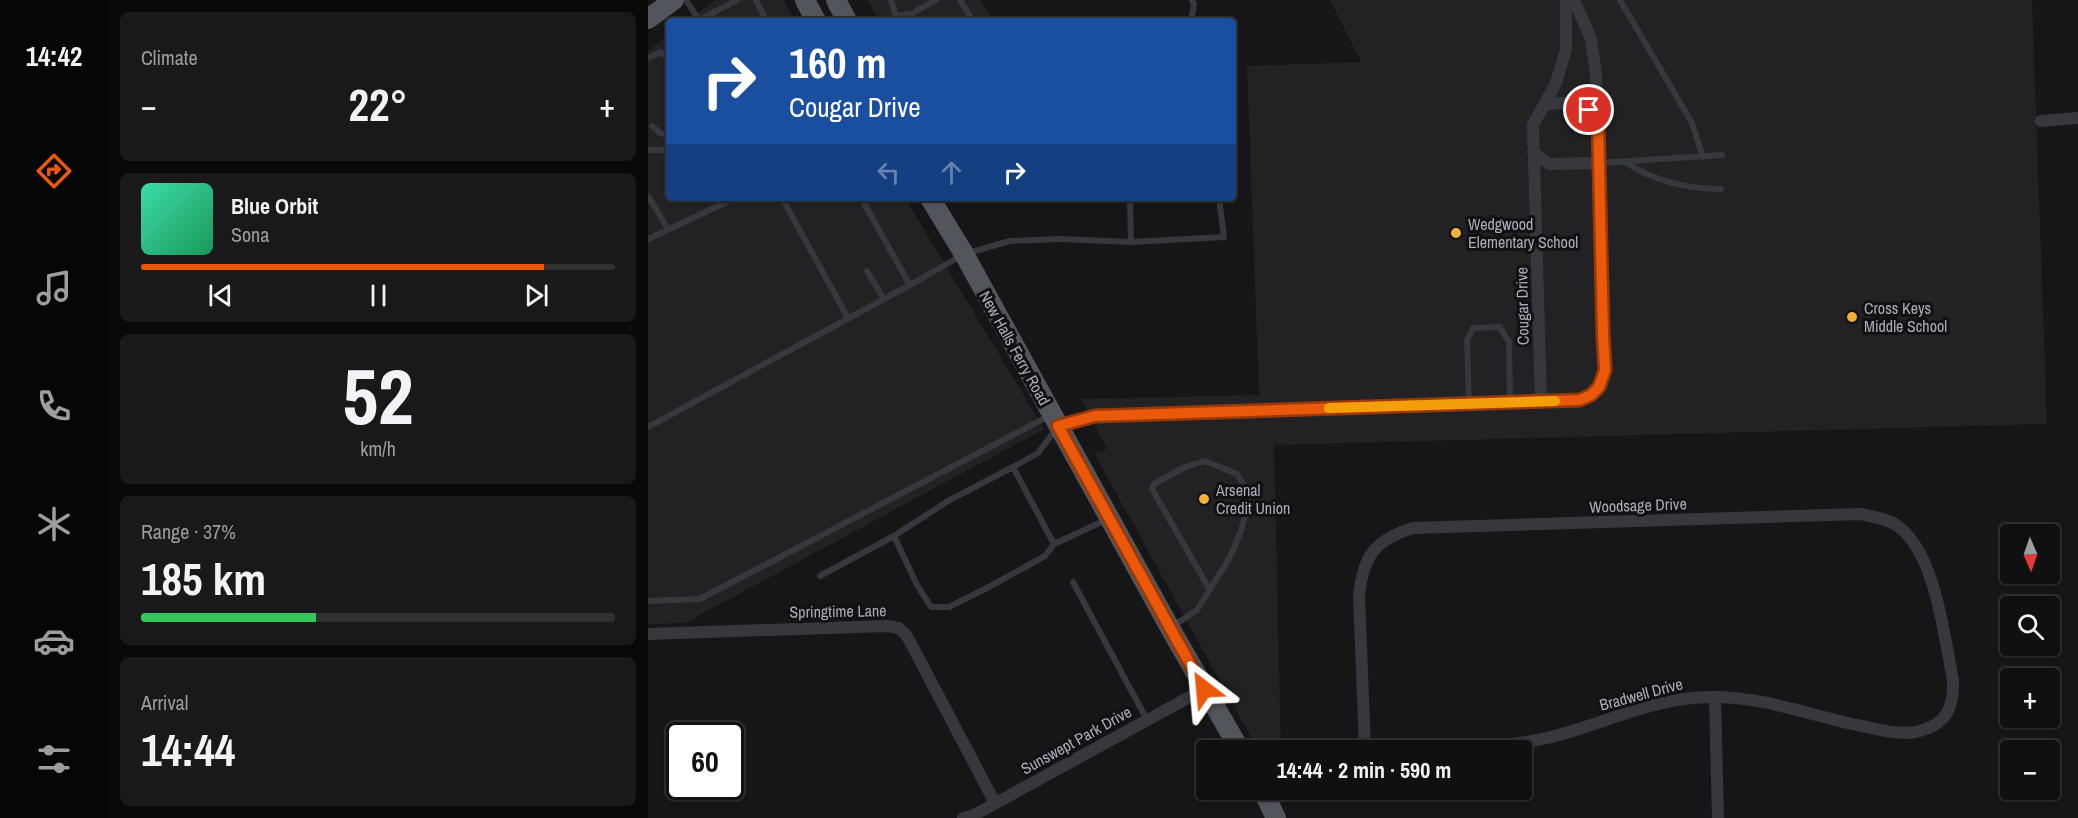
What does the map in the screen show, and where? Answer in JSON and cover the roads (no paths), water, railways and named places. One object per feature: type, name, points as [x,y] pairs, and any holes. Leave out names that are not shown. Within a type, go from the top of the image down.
[{"type":"main road","points":[[648,19],[674,0]]},
{"type":"main road","points":[[805,0],[814,18]]},
{"type":"main road","points":[[836,0],[845,18]]},
{"type":"main road","name":"New Halls Ferry Road","points":[[932,201],[964,254],[1234,740]]},
{"type":"main road","points":[[1267,800],[1276,818]]},
{"type":"street","name":"Cougar Drive","points":[[1541,401],[1533,124],[1556,83],[1566,49],[1566,0]]},
{"type":"street","points":[[1055,420],[1095,416],[1580,400],[1591,395],[1599,387],[1605,370],[1596,74],[1591,39],[1574,0]]},
{"type":"street","points":[[1544,105],[1558,103],[1581,105],[1589,110],[1598,121]]},
{"type":"street","points":[[2041,121],[2078,118]]},
{"type":"street","points":[[1533,152],[1549,164],[1598,163]]},
{"type":"street","name":"Woodsage Drive","points":[[1365,740],[1359,596],[1361,576],[1368,556],[1381,542],[1398,532],[1413,528],[1861,514],[1881,518],[1895,524],[1908,534],[1925,561],[1932,580],[1953,680],[1954,695],[1951,709],[1941,722]]},
{"type":"street","name":"Springtime Lane","points":[[648,634],[807,627],[887,626],[899,628],[907,636],[995,803]]},
{"type":"street","name":"Sunswept Park Drive","points":[[963,818],[974,815],[1204,689]]},
{"type":"street","points":[[1715,697],[1718,818]]},
{"type":"street","name":"Bradwell Drive","points":[[1532,741],[1548,738],[1670,700],[1715,697],[1745,698],[1883,731],[1913,732],[1941,722]]},
{"type":"lane","points":[[686,0],[697,18]]},
{"type":"lane","points":[[702,18],[737,0]]},
{"type":"lane","points":[[756,0],[765,18]]},
{"type":"lane","points":[[891,0],[896,16]]},
{"type":"lane","points":[[892,18],[911,14],[936,0]]},
{"type":"lane","points":[[960,0],[971,18]]},
{"type":"lane","points":[[1192,0],[1194,4],[1192,18]]},
{"type":"lane","points":[[1620,0],[1692,123],[1703,157]]},
{"type":"lane","points":[[648,58],[661,52],[666,55]]},
{"type":"lane","points":[[649,125],[666,134]]},
{"type":"lane","points":[[648,150],[666,150]]},
{"type":"lane","points":[[1598,163],[1722,155]]},
{"type":"lane","points":[[1624,162],[1642,174],[1676,185],[1721,189]]},
{"type":"lane","points":[[648,196],[668,229]]},
{"type":"lane","points":[[785,201],[848,318]]},
{"type":"lane","points":[[863,201],[910,285]]},
{"type":"lane","points":[[1130,201],[1131,243]]},
{"type":"lane","points":[[648,427],[964,254],[1010,241],[1060,239],[1131,243],[1224,237],[1219,201]]},
{"type":"lane","points":[[648,239],[727,202]]},
{"type":"lane","points":[[867,271],[884,299]]},
{"type":"lane","points":[[1469,404],[1467,340],[1473,328],[1500,327],[1509,342],[1510,402]]},
{"type":"lane","points":[[820,576],[894,536],[948,501],[1038,453],[1055,420]]},
{"type":"lane","points":[[648,601],[700,599],[1055,420]]},
{"type":"lane","points":[[1170,628],[1197,610],[1210,590],[1230,557],[1241,531],[1248,504],[1246,490],[1238,474],[1205,462],[1185,467],[1154,484],[1152,489],[1210,590]]},
{"type":"lane","points":[[1013,467],[1054,544]]},
{"type":"lane","points":[[894,536],[917,585],[931,607],[949,607],[1045,556],[1054,544],[1109,518]]},
{"type":"lane","points":[[1073,582],[1147,720]]},
{"type":"place","name":"Wedgwood Elementary School","points":[[1456,233]]},
{"type":"place","name":"Cross Keys Middle School","points":[[1852,317]]},
{"type":"place","name":"Arsenal Credit Union","points":[[1204,499]]}]
